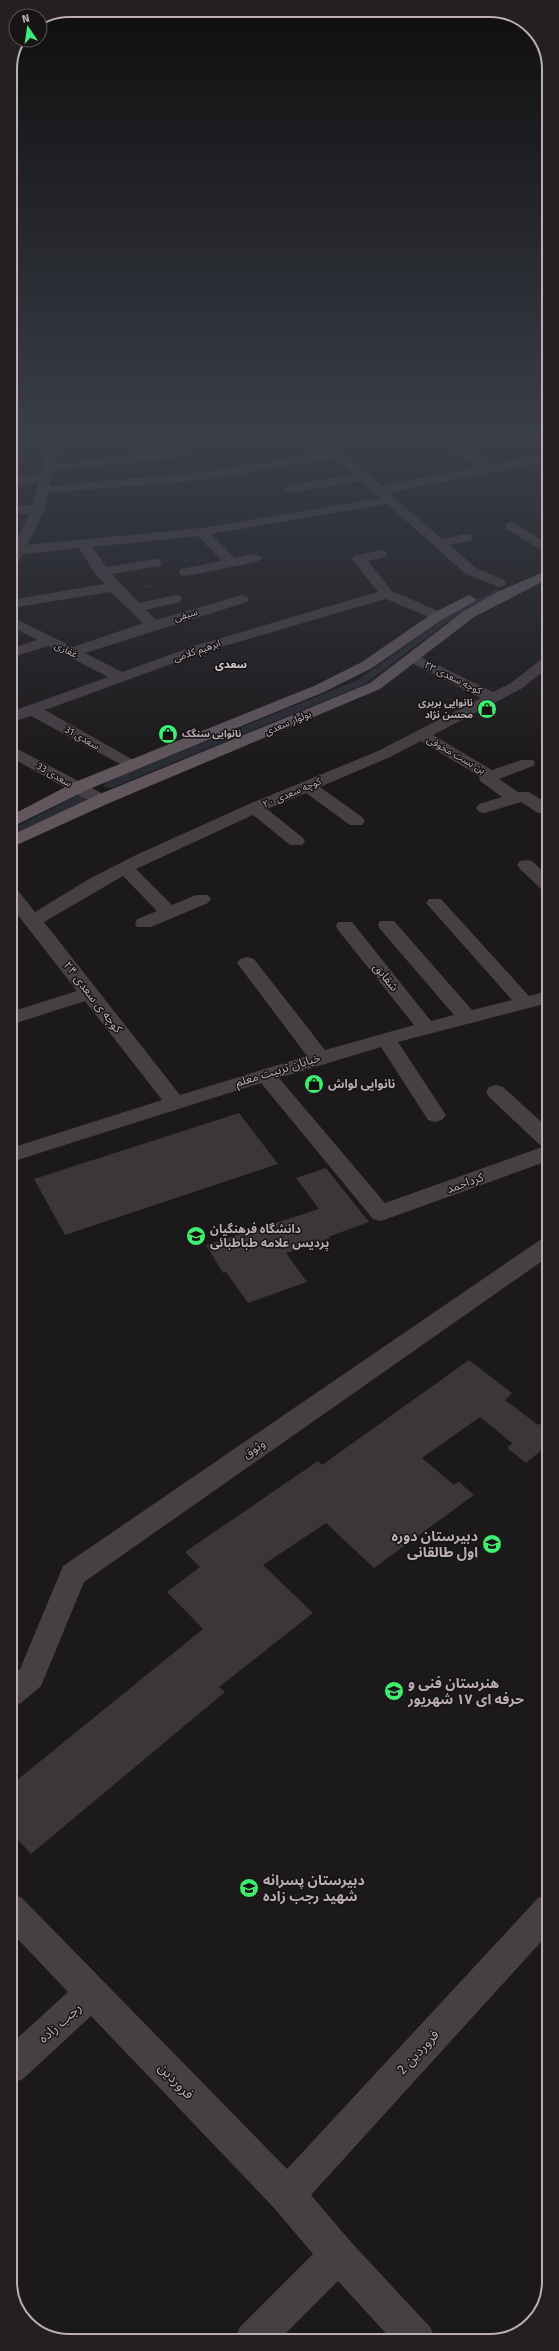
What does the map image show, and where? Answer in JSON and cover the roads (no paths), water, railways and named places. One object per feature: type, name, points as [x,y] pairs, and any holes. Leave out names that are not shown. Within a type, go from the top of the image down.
[{"type":"main road","name":"بولوار سعدی","points":[[17,819],[77,788],[130,765],[319,689],[367,665],[438,616],[499,583],[542,565]]},
{"type":"main road","name":"بولوار سعدی","points":[[17,840],[38,828],[101,800],[375,686],[460,620],[515,589],[542,577]]},
{"type":"main road","points":[[499,583],[515,589]]},
{"type":"street","points":[[17,551],[64,547]]},
{"type":"street","points":[[85,547],[101,572],[114,587],[153,625]]},
{"type":"street","points":[[216,547],[232,563]]},
{"type":"street","points":[[441,547],[471,571],[499,583]]},
{"type":"street","points":[[380,554],[359,558],[387,594],[438,616]]},
{"type":"street","points":[[186,572],[256,558]]},
{"type":"street","points":[[101,572],[155,563]]},
{"type":"street","points":[[17,603],[114,587]]},
{"type":"street","name":"ابرهیم کلامی","points":[[17,716],[202,648],[387,594]]},
{"type":"street","points":[[135,608],[175,599]]},
{"type":"street","name":"سیفی","points":[[72,652],[153,625],[242,599]]},
{"type":"street","name":"غفاری","points":[[17,624],[122,678]]},
{"type":"street","points":[[17,652],[48,641]]},
{"type":"street","name":"کوچه سعدی ۲۳","points":[[413,658],[493,698]]},
{"type":"street","name":"کوچه سعدی ۲۰","points":[[33,921],[125,868],[254,808],[384,754],[420,734],[516,686],[542,668]]},
{"type":"street","name":"سعدی 31","points":[[33,710],[130,765]]},
{"type":"street","name":"بن بست مخوفی","points":[[420,734],[491,776]]},
{"type":"street","name":"سعدی 33","points":[[17,754],[101,800]]},
{"type":"street","points":[[491,776],[527,762]]},
{"type":"street","name":"بن بست مخوفی","points":[[491,776],[486,777],[515,798],[523,796],[542,808]]},
{"type":"street","points":[[308,786],[356,821]]},
{"type":"street","points":[[485,808],[515,798]]},
{"type":"street","points":[[254,808],[296,841]]},
{"type":"street","points":[[526,865],[542,880]]},
{"type":"street","points":[[125,868],[168,912]]},
{"type":"street","points":[[144,923],[202,899]]},
{"type":"street","name":"کوچه ی سعدی ۲۴","points":[[17,901],[176,1103]]},
{"type":"street","points":[[435,903],[524,1003]]},
{"type":"street","points":[[387,925],[467,1016]]},
{"type":"street","name":"شقایق","points":[[345,926],[426,1027]]},
{"type":"street","points":[[247,962],[319,1058]]},
{"type":"street","points":[[17,1017],[90,993]]},
{"type":"street","name":"خیابان تربیت معلم","points":[[17,1153],[264,1074],[426,1027],[542,998]]},
{"type":"street","points":[[386,1039],[435,1115]]},
{"type":"street","name":"کرداحمد","points":[[264,1074],[381,1213],[542,1155]]},
{"type":"street","points":[[496,1092],[542,1134]]},
{"type":"street","name":"وثوق","points":[[17,1689],[32,1677],[73,1574],[542,1250]]},
{"type":"street","name":"فروردین","points":[[17,1915],[91,1994],[288,2195],[338,2255],[411,2334]]},
{"type":"street","name":"فروردین 2","points":[[288,2195],[542,1917]]},
{"type":"street","name":"رجب زاده","points":[[17,2062],[91,1994]]},
{"type":"street","points":[[259,2334],[338,2255]]},
{"type":"place","name":"نانوایی بربری محسن نژاد","points":[[487,709]]},
{"type":"place","name":"نانوایی سنگک","points":[[168,734]]},
{"type":"place","name":"نانوایی لواش","points":[[314,1084]]},
{"type":"place","name":"دانشگاه فرهنگیان پردیس علامه طباطبائی","points":[[196,1236]]},
{"type":"place","name":"دبیرستان دوره اول طالقانی","points":[[492,1544]]},
{"type":"place","name":"هنرستان فنی و حرفه ای ۱۷ شهریور","points":[[394,1691]]},
{"type":"place","name":"دبیرستان پسرانه شهید رجب زاده","points":[[249,1888]]},
{"type":"district","name":"سعدی","points":[[231,664]]}]
